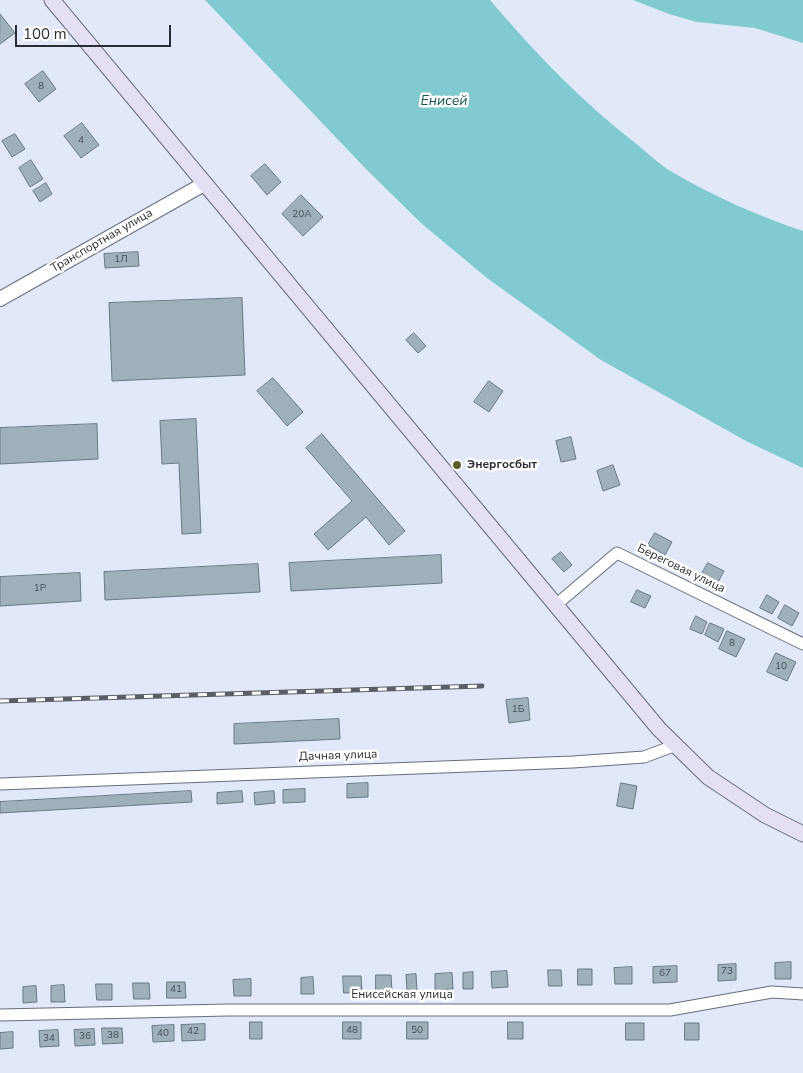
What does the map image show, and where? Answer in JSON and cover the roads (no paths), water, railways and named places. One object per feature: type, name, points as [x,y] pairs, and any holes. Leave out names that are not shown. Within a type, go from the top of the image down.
[{"type":"main road","points":[[52,0],[557,604],[638,704],[708,777],[765,815],[803,834]]},
{"type":"street","name":"Транспортная улица","points":[[0,299],[204,184]]},
{"type":"street","name":"Береговая улица","points":[[557,604],[617,553],[803,644]]},
{"type":"street","name":"Дачная улица","points":[[0,784],[582,761],[644,757],[676,745]]},
{"type":"street","name":"Енисейская улица","points":[[0,1015],[228,1010],[670,1010],[772,992],[803,994]]},
{"type":"water","name":"Енисей","points":[[205,0],[490,0],[542,58],[580,95],[663,166],[736,205],[803,231],[803,468],[748,442],[601,360],[487,278],[421,223],[367,170]]},
{"type":"water","points":[[633,0],[803,0],[803,43],[755,28],[697,22],[669,14]]},
{"type":"railway","points":[[0,701],[482,686]]},
{"type":"place","name":"Энергосбыт","points":[[457,465]]}]
